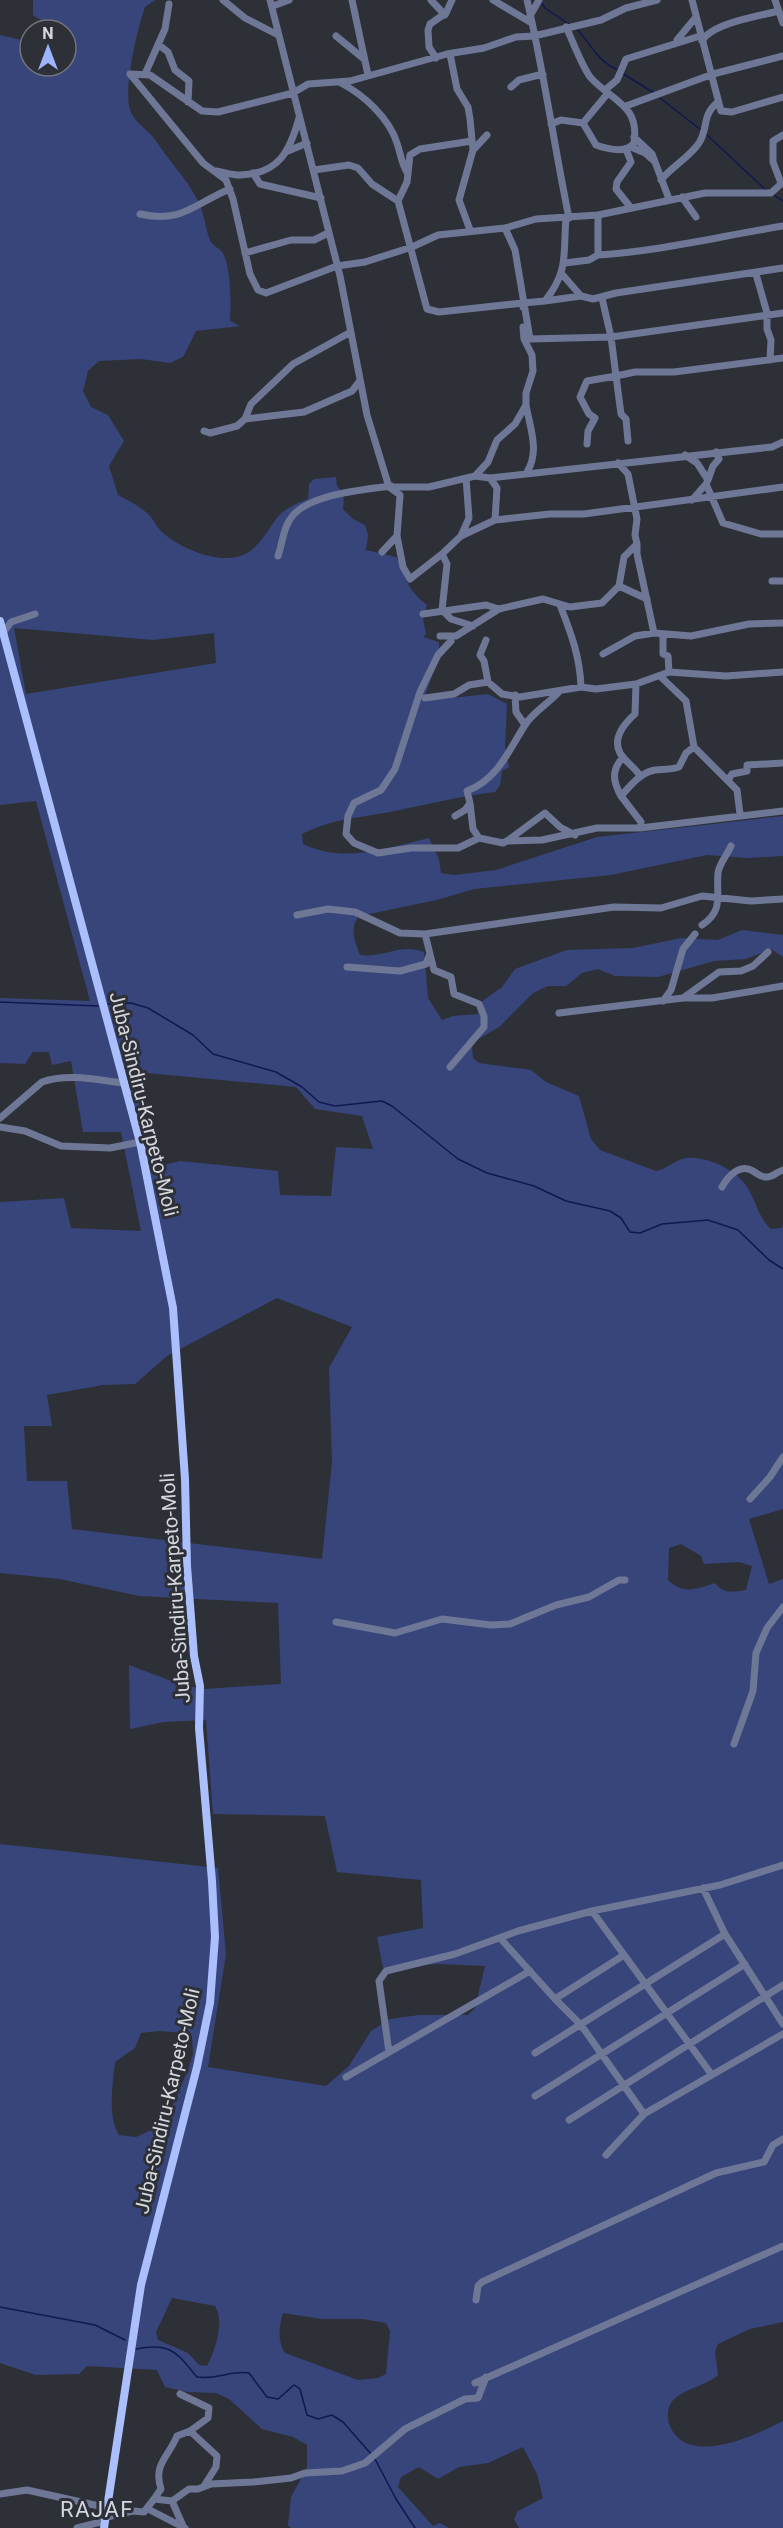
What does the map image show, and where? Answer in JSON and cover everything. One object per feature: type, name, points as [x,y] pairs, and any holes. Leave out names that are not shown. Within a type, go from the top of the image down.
[{"type":"main road","name":"Juba-Sindiru-Karpeto-Moli","points":[[0,621],[140,1142],[174,1322],[185,1479],[187,1566],[194,1656],[201,1686],[199,1728],[211,1871],[214,1965],[210,2003],[197,2067],[141,2285],[121,2406],[106,2518]]},
{"type":"street","points":[[223,0],[245,18],[278,35]]},
{"type":"street","points":[[289,0],[272,3],[278,35],[308,143],[337,266],[359,382],[380,462],[390,486],[400,495],[397,536],[403,567],[410,583],[461,536],[495,520],[558,513],[584,514],[783,487]]},
{"type":"street","points":[[352,0],[368,75]]},
{"type":"street","points":[[431,0],[445,15]]},
{"type":"street","points":[[436,58],[429,46],[428,30],[430,24],[445,15],[452,0]]},
{"type":"street","points":[[493,0],[530,19]]},
{"type":"street","points":[[527,0],[570,218],[565,263],[545,301]]},
{"type":"street","points":[[530,19],[539,0]]},
{"type":"street","points":[[657,0],[626,8],[601,20],[534,36],[516,37],[484,48],[450,54],[341,83],[316,82],[293,93],[218,112],[202,111],[145,74],[130,74],[203,163],[216,171],[230,189],[250,274],[258,290],[266,293],[337,266],[365,262],[438,236],[470,230],[505,228],[536,219],[598,215],[682,197],[734,191],[771,193],[782,183],[772,151],[773,141],[783,135]]},
{"type":"street","points":[[692,0],[721,111],[732,112],[783,97]]},
{"type":"street","points":[[775,0],[783,23]]},
{"type":"street","points":[[145,74],[167,24],[169,4]]},
{"type":"street","points":[[584,123],[617,80],[626,59],[675,42],[701,39],[708,33],[734,22],[778,11]]},
{"type":"street","points":[[675,42],[696,17]]},
{"type":"street","points":[[566,27],[590,75],[626,106],[634,122],[634,137],[628,148],[631,162],[617,182],[615,189],[631,208]]},
{"type":"street","points":[[336,36],[364,60]]},
{"type":"street","points":[[159,45],[168,52],[175,70],[189,81],[188,102]]},
{"type":"street","points":[[450,54],[457,89],[468,107],[472,141],[473,150],[459,200],[470,230]]},
{"type":"street","points":[[626,106],[713,74],[783,56]]},
{"type":"street","points":[[511,87],[519,80],[543,74]]},
{"type":"street","points":[[341,83],[353,89],[384,118],[398,144],[400,162],[408,174]]},
{"type":"street","points":[[661,180],[698,145],[704,133],[707,113],[718,102]]},
{"type":"street","points":[[288,151],[299,117]]},
{"type":"street","points":[[551,124],[561,120],[584,123]]},
{"type":"street","points":[[584,123],[596,145],[628,148],[645,153],[656,162]]},
{"type":"street","points":[[473,150],[487,135]]},
{"type":"street","points":[[634,137],[649,149],[669,199]]},
{"type":"street","points":[[472,141],[413,152],[399,201],[427,309],[439,312],[581,296],[602,298],[616,293],[756,274],[783,268]]},
{"type":"street","points":[[216,171],[237,175],[253,172],[273,164],[288,151],[308,143]]},
{"type":"street","points":[[314,170],[349,165],[358,168],[372,184],[399,201]]},
{"type":"street","points":[[253,172],[260,184],[321,198]]},
{"type":"street","points":[[140,214],[165,217],[180,215],[230,189]]},
{"type":"street","points":[[682,197],[696,217]]},
{"type":"street","points":[[598,215],[598,255]]},
{"type":"street","points":[[570,218],[586,220],[597,228]]},
{"type":"street","points":[[565,263],[589,260],[598,255],[691,245],[729,235],[783,226]]},
{"type":"street","points":[[505,228],[515,250],[530,339],[611,337],[738,320],[767,313],[783,313]]},
{"type":"street","points":[[245,252],[291,240],[314,240],[328,233]]},
{"type":"street","points":[[561,273],[581,296]]},
{"type":"street","points":[[756,274],[767,313],[767,329],[771,340],[770,360]]},
{"type":"street","points":[[602,298],[611,337],[621,414],[626,419],[628,441]]},
{"type":"street","points":[[523,303],[524,339],[532,355],[533,363],[532,379],[526,393],[526,405],[534,443],[534,461],[527,472]]},
{"type":"street","points":[[204,431],[210,433],[237,426],[245,419],[251,404],[293,364],[350,333]]},
{"type":"street","points":[[587,444],[588,431],[596,418],[589,414],[580,397],[586,381],[635,372],[674,372],[783,358]]},
{"type":"street","points":[[245,419],[304,412],[352,391],[359,382]]},
{"type":"street","points":[[475,476],[488,462],[496,440],[515,424],[526,405]]},
{"type":"street","points":[[278,556],[289,520],[306,504],[322,498],[390,486],[429,487],[475,476],[490,478],[527,472],[772,447],[783,442]]},
{"type":"street","points":[[692,500],[707,482],[713,466],[719,459],[716,452]]},
{"type":"street","points":[[685,455],[697,463],[723,523],[761,534],[783,534]]},
{"type":"street","points":[[618,463],[628,474],[634,506],[637,554],[654,633]]},
{"type":"street","points":[[461,536],[469,518],[466,478]]},
{"type":"street","points":[[490,478],[497,488],[495,520]]},
{"type":"street","points":[[382,552],[397,536]]},
{"type":"street","points":[[440,636],[456,636],[499,609],[543,599],[560,605],[602,603],[620,586],[624,557],[637,544]]},
{"type":"street","points":[[442,554],[447,564],[442,610]]},
{"type":"street","points":[[772,581],[783,581]]},
{"type":"street","points":[[620,586],[647,599]]},
{"type":"street","points":[[423,614],[442,610],[452,612],[486,605],[499,609]]},
{"type":"street","points":[[560,605],[573,637],[580,665],[582,687]]},
{"type":"street","points":[[442,610],[451,619],[473,626]]},
{"type":"street","points":[[3,633],[11,622],[35,614]]},
{"type":"street","points":[[603,654],[634,636],[654,633],[691,636],[749,624],[783,623]]},
{"type":"street","points":[[663,635],[663,654],[668,656],[669,672]]},
{"type":"street","points":[[486,640],[480,656],[484,661],[488,682],[502,694],[520,697],[582,687],[597,689],[636,684],[669,672],[726,676],[783,672]]},
{"type":"street","points":[[451,641],[438,655],[420,692],[395,769],[381,790],[354,803],[348,816],[346,834],[360,847],[378,853],[411,848],[458,848],[479,838],[491,842],[542,840],[575,835],[597,828],[640,828],[741,814],[783,811]]},
{"type":"street","points":[[661,676],[686,701],[694,747],[698,754],[708,760],[710,765],[737,790],[741,814]]},
{"type":"street","points":[[425,698],[454,694],[469,685],[488,682]]},
{"type":"street","points":[[636,684],[635,714],[626,722],[618,744],[623,757],[640,776]]},
{"type":"street","points":[[479,838],[471,822],[467,791],[493,774],[504,763],[525,725],[560,692]]},
{"type":"street","points":[[515,695],[516,712],[525,725]]},
{"type":"street","points":[[621,796],[640,776],[655,770],[665,771],[679,767],[686,753],[694,747]]},
{"type":"street","points":[[623,757],[614,770],[614,783],[641,822],[640,828]]},
{"type":"street","points":[[728,780],[732,774],[747,771],[747,765],[783,763]]},
{"type":"street","points":[[455,816],[465,810],[470,803]]},
{"type":"street","points":[[507,841],[545,813],[560,827],[575,835]]},
{"type":"street","points":[[702,925],[710,920],[720,899],[718,872],[731,846]]},
{"type":"street","points":[[297,915],[328,909],[354,912],[400,933],[425,934],[614,907],[661,909],[702,896],[750,901],[783,899]]},
{"type":"street","points":[[425,934],[434,970],[451,977],[454,994],[479,1004],[484,1016],[484,1027],[450,1067]]},
{"type":"street","points":[[663,1001],[671,990],[683,948],[695,934]]},
{"type":"street","points":[[683,998],[719,972],[741,971],[753,966],[768,952]]},
{"type":"street","points":[[347,967],[400,971],[426,964],[429,956]]},
{"type":"street","points":[[559,1013],[683,998],[712,998],[783,986]]},
{"type":"street","points":[[0,1118],[42,1082],[50,1079],[76,1077],[124,1083]]},
{"type":"street","points":[[0,1127],[25,1131],[60,1146],[110,1148],[140,1142]]},
{"type":"street","points":[[723,1187],[730,1175],[739,1170],[750,1169],[760,1176],[769,1178],[783,1170]]},
{"type":"street","points":[[750,1499],[770,1477],[783,1457]]},
{"type":"street","points":[[336,1622],[395,1632],[442,1619],[491,1625],[510,1624],[556,1605],[590,1596],[619,1580],[625,1580]]},
{"type":"street","points":[[734,1744],[753,1691],[756,1653],[767,1628],[782,1611]]},
{"type":"street","points":[[389,2052],[379,1981],[382,1973],[455,1954],[592,1911],[703,1888],[783,1865]]},
{"type":"street","points":[[703,1888],[725,1934],[783,2024]]},
{"type":"street","points":[[592,1911],[712,2075]]},
{"type":"street","points":[[534,2053],[725,1934]]},
{"type":"street","points":[[500,1938],[580,2025],[644,2114]]},
{"type":"street","points":[[555,1999],[624,1955]]},
{"type":"street","points":[[536,2096],[745,1964]]},
{"type":"street","points":[[346,2077],[530,1971]]},
{"type":"street","points":[[569,2120],[783,1985]]},
{"type":"street","points":[[606,2155],[644,2114],[783,2034]]},
{"type":"street","points":[[476,2300],[478,2286],[482,2282],[716,2173],[764,2162],[773,2145],[783,2139]]},
{"type":"street","points":[[475,2383],[783,2246]]},
{"type":"street","points":[[204,2486],[291,2478],[305,2473],[342,2471],[364,2463],[405,2429],[465,2399],[478,2398],[486,2377]]},
{"type":"street","points":[[148,2509],[161,2489],[157,2476],[159,2464],[170,2452],[177,2436],[190,2431],[208,2418],[209,2408],[180,2394]]},
{"type":"street","points":[[154,2499],[172,2501],[189,2490],[198,2490],[204,2486],[216,2468],[217,2456],[190,2431]]},
{"type":"street","points":[[0,2494],[27,2490],[106,2518]]},
{"type":"street","points":[[172,2501],[184,2527]]},
{"type":"street","points":[[77,2528],[106,2518],[148,2509],[184,2527]]},
{"type":"shaded area","points":[[33,0],[155,0],[145,7],[132,56],[129,106],[134,117],[152,136],[194,193],[210,240],[222,251],[226,260],[230,286],[230,321],[240,326],[196,331],[183,357],[170,363],[141,359],[99,361],[88,371],[83,391],[91,407],[108,415],[124,441],[109,466],[118,495],[142,509],[163,533],[183,546],[208,556],[234,557],[245,554],[255,547],[276,519],[287,509],[308,499],[309,484],[314,479],[336,477],[337,486],[344,495],[343,509],[353,519],[365,525],[368,535],[366,550],[396,557],[410,587],[427,605],[423,619],[426,634],[423,637],[439,642],[439,657],[423,701],[488,694],[507,704],[505,747],[509,767],[502,771],[500,785],[495,792],[336,822],[302,834],[303,844],[319,850],[350,854],[381,850],[429,838],[439,859],[441,873],[454,875],[496,870],[597,837],[783,816],[783,856],[747,858],[707,855],[611,875],[474,889],[437,900],[359,916],[354,930],[360,955],[378,955],[407,949],[424,952],[428,998],[442,1020],[453,1016],[478,1014],[477,1005],[502,987],[515,969],[567,950],[633,948],[681,938],[718,940],[742,930],[783,935],[783,957],[771,949],[746,959],[714,961],[658,977],[615,976],[598,969],[582,973],[566,986],[548,986],[533,993],[499,1027],[477,1040],[472,1047],[473,1058],[479,1063],[531,1070],[546,1082],[579,1096],[591,1139],[600,1150],[656,1171],[686,1158],[702,1159],[718,1164],[740,1178],[745,1184],[763,1219],[771,1229],[782,1228],[783,1223],[783,1509],[749,1519],[769,1584],[783,1579],[783,2322],[750,2329],[718,2344],[715,2352],[718,2375],[676,2398],[670,2405],[668,2421],[679,2438],[691,2445],[707,2447],[740,2440],[783,2421],[783,2528],[519,2528],[514,2519],[518,2511],[543,2498],[537,2474],[523,2447],[488,2463],[459,2467],[438,2479],[419,2467],[401,2477],[398,2487],[433,2526],[440,2523],[449,2528],[291,2528],[288,2525],[291,2497],[307,2468],[307,2445],[293,2437],[262,2429],[229,2399],[216,2393],[188,2392],[165,2387],[157,2370],[87,2366],[79,2374],[36,2375],[0,2363],[0,1844],[218,1868],[226,1954],[208,2067],[326,2086],[349,2066],[371,2031],[390,2019],[419,2015],[468,2015],[475,2008],[485,1966],[439,1964],[383,1968],[377,1937],[423,1928],[421,1880],[337,1872],[325,1816],[213,1814],[206,1720],[164,1722],[130,1729],[129,1665],[182,1685],[204,1689],[281,1684],[278,1603],[139,1596],[60,1579],[0,1573],[0,1202],[64,1198],[71,1228],[141,1231],[121,1132],[83,1132],[71,1061],[52,1065],[49,1052],[33,1052],[25,1064],[0,1063],[0,998],[90,1001],[36,801],[0,805],[0,35],[18,39],[18,78],[78,78],[78,18],[38,18],[33,15]],"holes":[[[14,628],[153,640],[214,633],[216,663],[26,694]],[[137,1072],[296,1087],[315,1109],[362,1116],[373,1149],[336,1147],[331,1196],[280,1195],[278,1171],[180,1161],[160,1166]],[[277,1298],[352,1327],[329,1368],[332,1462],[322,1559],[72,1529],[67,1481],[27,1481],[24,1426],[52,1426],[47,1395],[103,1385],[135,1384],[167,1356]],[[681,1544],[701,1556],[704,1564],[739,1562],[752,1566],[746,1590],[725,1591],[715,1583],[696,1589],[679,1588],[668,1580],[669,1548]],[[159,2031],[184,2033],[192,2037],[193,2054],[172,2107],[158,2127],[136,2137],[119,2135],[112,2109],[115,2062],[135,2048],[141,2033]],[[172,2298],[215,2306],[218,2313],[219,2328],[216,2344],[207,2366],[199,2365],[188,2353],[158,2340],[156,2332]],[[283,2313],[322,2319],[363,2319],[386,2323],[390,2331],[386,2374],[378,2378],[358,2380],[285,2353],[280,2338]]]},
{"type":"waterway","points":[[541,2],[545,8],[570,25]]},
{"type":"waterway","points":[[576,28],[599,57],[618,70]]},
{"type":"waterway","points":[[622,73],[654,93]]},
{"type":"waterway","points":[[660,98],[701,130]]},
{"type":"waterway","points":[[707,135],[767,191]]},
{"type":"waterway","points":[[774,195],[783,201]]},
{"type":"waterway","points":[[0,1002],[98,1006]]},
{"type":"waterway","points":[[108,1004],[131,1003],[148,1008],[193,1035],[213,1054],[276,1072],[302,1087],[319,1102],[335,1106],[382,1101],[392,1106],[458,1159],[487,1173],[534,1186],[566,1201],[610,1211],[621,1218],[630,1232],[640,1233],[662,1224],[708,1220],[738,1230],[769,1260],[783,1269]]},
{"type":"waterway","points":[[0,2307],[95,2325],[125,2340]]},
{"type":"waterway","points":[[136,2349],[157,2347],[172,2351],[197,2377],[249,2373],[267,2397],[278,2399],[294,2385],[300,2389],[307,2415],[318,2419],[332,2415],[343,2422],[372,2455]]},
{"type":"waterway","points":[[375,2459],[396,2499],[415,2528]]},
{"type":"district","name":"RAJAF","points":[[97,2509]]}]
